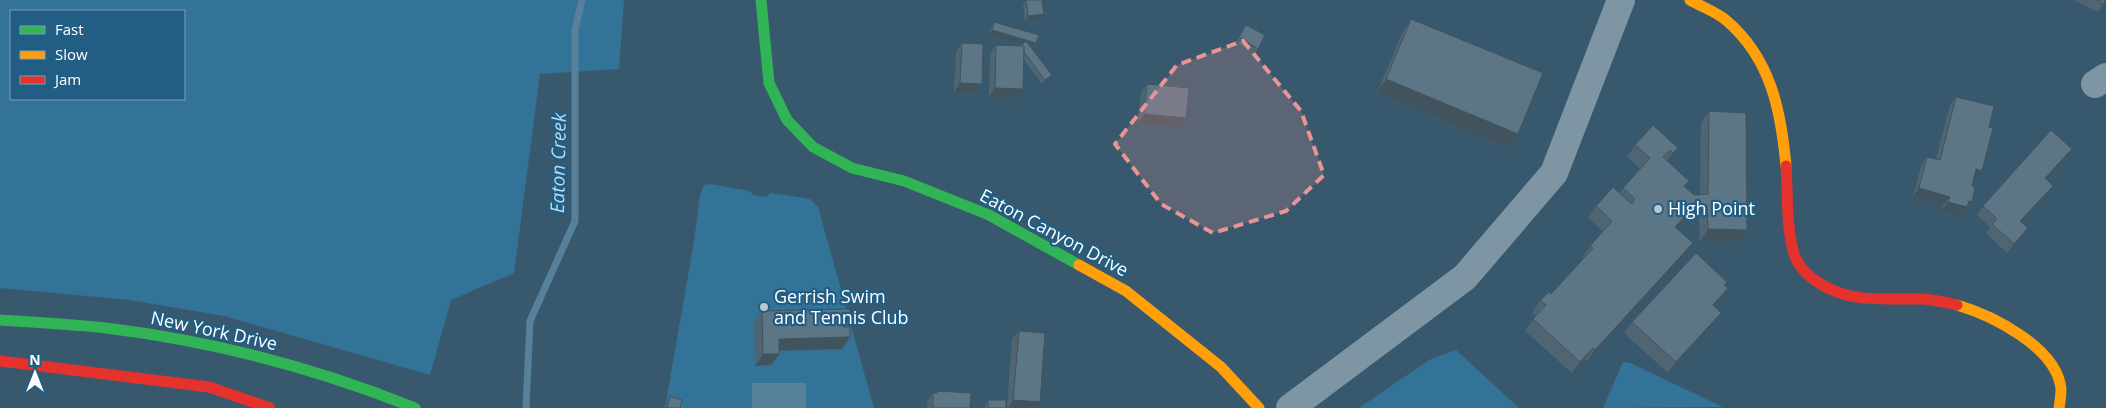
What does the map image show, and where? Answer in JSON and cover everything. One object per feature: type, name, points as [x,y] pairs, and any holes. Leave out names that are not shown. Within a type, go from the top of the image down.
[{"type":"street","name":"Eaton Canyon Drive","points":[[762,0],[769,83],[787,120],[813,147],[852,168],[904,182],[989,215],[1126,291],[1221,367],[1259,408]]},
{"type":"street","points":[[1290,408],[1465,277],[1554,172],[1621,0]]},
{"type":"street","points":[[1690,0],[1721,15],[1733,24],[1756,53],[1773,88],[1782,124],[1793,248],[1800,266],[1820,284],[1851,299],[1938,300],[1958,304],[2003,324],[2038,348],[2051,363],[2060,388],[2058,408]]},
{"type":"street","name":"New York Drive","points":[[0,320],[120,330],[247,352],[383,394],[415,408]]},
{"type":"street","points":[[0,361],[209,387],[270,408]]},
{"type":"highlighted area","points":[[1243,41],[1301,111],[1324,175],[1286,211],[1213,233],[1161,204],[1115,144],[1177,65]]},
{"type":"shaded area","points":[[0,0],[624,0],[619,69],[540,74],[514,273],[451,300],[430,375],[224,316],[130,300],[0,288]]},
{"type":"shaded area","name":"Gerrish Swim and Tennis Club","points":[[710,184],[750,191],[753,195],[766,197],[771,193],[810,199],[818,207],[874,408],[665,408],[694,241],[700,194],[704,185]]},
{"type":"shaded area","points":[[1456,350],[1519,408],[1359,408],[1429,360]]},
{"type":"shaded area","points":[[1623,362],[1630,363],[1723,407],[1603,408]]},
{"type":"shaded area","points":[[752,383],[806,383],[806,408],[752,408]]},
{"type":"building","points":[[1026,0],[1042,0],[1044,14],[1028,16]]},
{"type":"building","points":[[2097,0],[2106,0],[2104,4]]},
{"type":"building","points":[[1411,19],[1543,73],[1518,134],[1386,79]]},
{"type":"building","points":[[994,22],[1039,35],[1036,43],[992,30]]},
{"type":"building","points":[[1246,25],[1265,35],[1258,49],[1239,37]]},
{"type":"building","points":[[1026,41],[1052,75],[1045,80],[1024,52],[1024,46],[1020,46]]},
{"type":"building","points":[[962,43],[983,44],[982,84],[960,83]]},
{"type":"building","points":[[996,45],[1024,46],[1023,89],[995,88]]},
{"type":"building","points":[[1147,84],[1189,88],[1186,118],[1144,114]]},
{"type":"building","points":[[1956,97],[1994,106],[1989,127],[1993,128],[1982,171],[1976,169],[1972,186],[1975,188],[1972,202],[1969,201],[1967,207],[1948,202],[1950,197],[1919,188],[1927,157],[1940,160]]},
{"type":"building","points":[[1709,111],[1746,113],[1747,230],[1708,229],[1707,205],[1696,204],[1675,227],[1693,243],[1595,350],[1593,348],[1580,362],[1533,319],[1546,305],[1540,301],[1549,292],[1551,294],[1593,248],[1590,246],[1612,221],[1596,206],[1613,187],[1632,204],[1635,199],[1623,188],[1650,158],[1635,145],[1653,125],[1678,148],[1673,153],[1670,150],[1663,157],[1689,181],[1684,186],[1694,195],[1708,194]]},
{"type":"building","points":[[2051,130],[2072,149],[2045,178],[2053,186],[2020,221],[2028,228],[2014,244],[1992,224],[1997,219],[1983,206]]},
{"type":"building","points":[[1696,253],[1727,282],[1724,285],[1728,288],[1713,305],[1721,313],[1676,362],[1632,322]]},
{"type":"building","points":[[850,309],[850,318],[843,318],[843,327],[850,327],[850,337],[779,339],[779,354],[763,354],[762,311]]},
{"type":"building","points":[[1019,331],[1045,333],[1040,402],[1013,400]]},
{"type":"building","points":[[937,391],[971,393],[970,408],[933,408],[933,393],[937,393]]},
{"type":"building","points":[[670,396],[682,400],[680,408],[667,408]]},
{"type":"building","points":[[988,400],[1006,400],[1006,408],[988,408]]},
{"type":"waterway","name":"Eaton Creek","points":[[526,408],[530,321],[575,221],[575,30],[582,0]]},
{"type":"traffic: fast","points":[[761,0],[769,83],[787,120],[813,147],[852,168],[904,181],[989,215],[1079,265]]},
{"type":"traffic: fast","points":[[0,320],[106,328],[224,348],[340,380],[415,408]]},
{"type":"traffic: slow","points":[[1690,0],[1727,21],[1742,36],[1764,69],[1777,106],[1786,166]]},
{"type":"traffic: slow","points":[[1079,265],[1126,291],[1221,367],[1259,408]]},
{"type":"traffic: slow","points":[[1957,305],[1987,316],[2004,325],[2020,335],[2048,360],[2057,374],[2061,389],[2059,408]]},
{"type":"traffic: jam","points":[[1786,166],[1788,222],[1791,244],[1798,263],[1811,277],[1831,290],[1856,297],[1923,299],[1957,305]]},
{"type":"traffic: jam","points":[[0,361],[209,387],[270,408]]},
{"type":"place","name":"High Point","points":[[1658,209]]},
{"type":"place","name":"Gerrish Swim and Tennis Club","points":[[764,307]]}]
